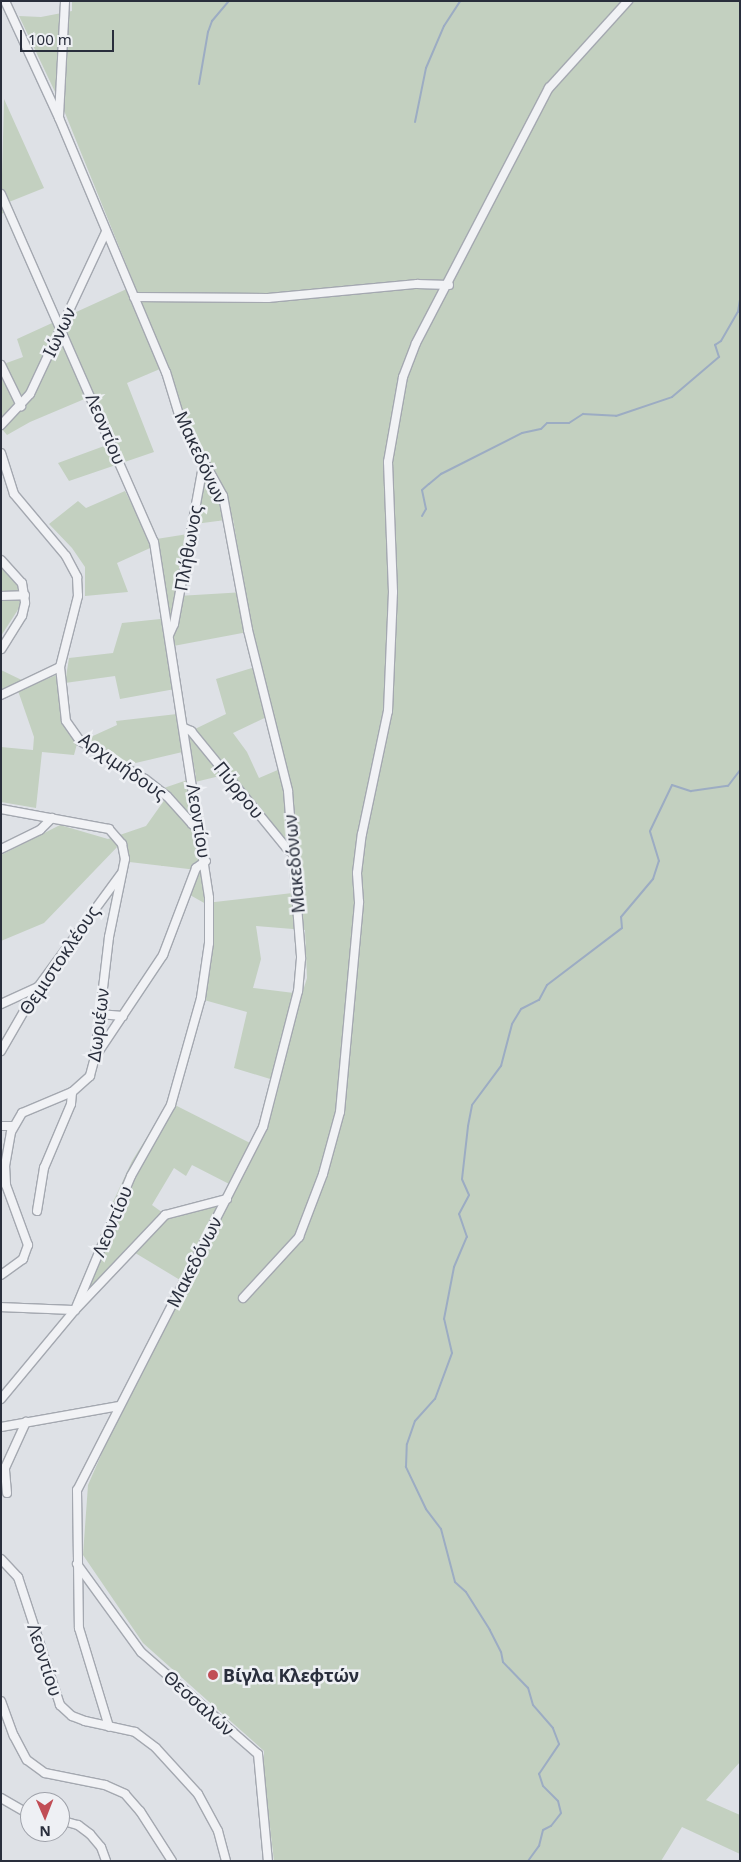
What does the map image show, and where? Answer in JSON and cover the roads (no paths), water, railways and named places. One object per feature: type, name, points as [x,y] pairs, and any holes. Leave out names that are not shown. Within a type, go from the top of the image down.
[{"type":"street","name":"Μακεδόνων","points":[[5,1],[59,118],[166,372],[180,418],[219,486],[226,511],[248,630],[288,791],[294,850],[301,975],[264,1127],[77,1490],[77,1564],[80,1633],[109,1727]]},
{"type":"street","points":[[59,118],[66,1]]},
{"type":"street","points":[[242,1298],[299,1237],[323,1174],[340,1112],[359,902],[357,873],[362,834],[388,711],[393,642],[388,462],[391,434],[409,360],[549,88],[628,1]]},
{"type":"street","name":"Λεοντίου","points":[[1,194],[61,326],[154,542],[206,861],[208,952],[201,998],[172,1105],[131,1176],[75,1310]]},
{"type":"street","name":"Ιώνων","points":[[1,426],[20,406],[34,385],[106,232]]},
{"type":"street","points":[[134,297],[268,298],[417,284],[449,285]]},
{"type":"street","points":[[1,366],[20,406]]},
{"type":"street","name":"Αρχιμήδους","points":[[1,453],[14,494],[66,556],[77,577],[78,596],[60,667],[66,721],[80,741],[145,779],[167,796],[192,824],[199,827]]},
{"type":"street","name":"Πλήθωνος","points":[[169,635],[174,624],[204,460]]},
{"type":"street","points":[[1,560],[19,577],[25,596],[22,616],[1,649]]},
{"type":"street","points":[[1,596],[25,596]]},
{"type":"street","points":[[1,695],[60,667]]},
{"type":"street","name":"Πύρρου","points":[[184,728],[191,731],[288,850],[294,850]]},
{"type":"street","name":"Δωριέων","points":[[1,809],[113,832],[124,849],[122,873],[109,938],[95,1057],[90,1076],[72,1092],[28,1110],[13,1126]]},
{"type":"street","points":[[1,849],[40,830],[52,818]]},
{"type":"street","points":[[95,1057],[163,955],[196,868],[206,861]]},
{"type":"street","name":"Θεμιστοκλέους","points":[[1,1051],[38,987],[122,873]]},
{"type":"street","points":[[1,1004],[38,987]]},
{"type":"street","points":[[99,1014],[123,1016]]},
{"type":"street","points":[[37,1211],[44,1168],[71,1104],[72,1092]]},
{"type":"street","points":[[1,1126],[13,1126],[5,1178],[28,1245],[23,1259],[1,1275]]},
{"type":"street","name":"Λεοντίου","points":[[1,1400],[75,1310],[165,1215],[227,1199]]},
{"type":"street","points":[[1,1307],[75,1310]]},
{"type":"street","points":[[1,1427],[119,1406]]},
{"type":"street","points":[[8,1494],[5,1468],[26,1422]]},
{"type":"street","name":"Λεοντίου","points":[[1,1559],[18,1577],[60,1705],[78,1718],[140,1734],[186,1778],[214,1823],[226,1861]]},
{"type":"street","name":"Θεσσαλών","points":[[77,1564],[142,1652],[258,1754],[268,1861]]},
{"type":"street","points":[[1,1701],[14,1736],[27,1760],[45,1773],[105,1785],[124,1794],[140,1811],[172,1861]]},
{"type":"street","points":[[1,1798],[20,1808]]},
{"type":"street","points":[[70,1823],[78,1825],[90,1834],[106,1861]]},
{"type":"waterway","points":[[199,84],[208,32],[212,21],[229,1]]},
{"type":"waterway","points":[[415,122],[426,68],[444,26],[460,1]]},
{"type":"waterway","points":[[422,516],[426,509],[422,490],[441,474],[522,433],[541,429],[547,423],[569,423],[583,414],[616,416],[672,397],[719,357],[715,345],[721,341],[738,312],[740,300]]},
{"type":"waterway","points":[[528,1861],[539,1846],[543,1830],[551,1826],[561,1813],[558,1801],[543,1786],[539,1774],[559,1744],[553,1728],[533,1705],[528,1688],[503,1662],[501,1652],[490,1630],[466,1592],[455,1582],[441,1529],[426,1509],[406,1467],[407,1444],[415,1421],[435,1399],[452,1353],[444,1319],[454,1267],[467,1237],[459,1214],[469,1195],[462,1179],[472,1105],[501,1066],[512,1024],[521,1009],[539,1000],[547,985],[622,928],[621,917],[653,879],[659,861],[650,831],[672,785],[691,791],[728,786],[740,770]]},
{"type":"place","name":"Βίγλα Κλεφτών","points":[[213,1675]]}]
